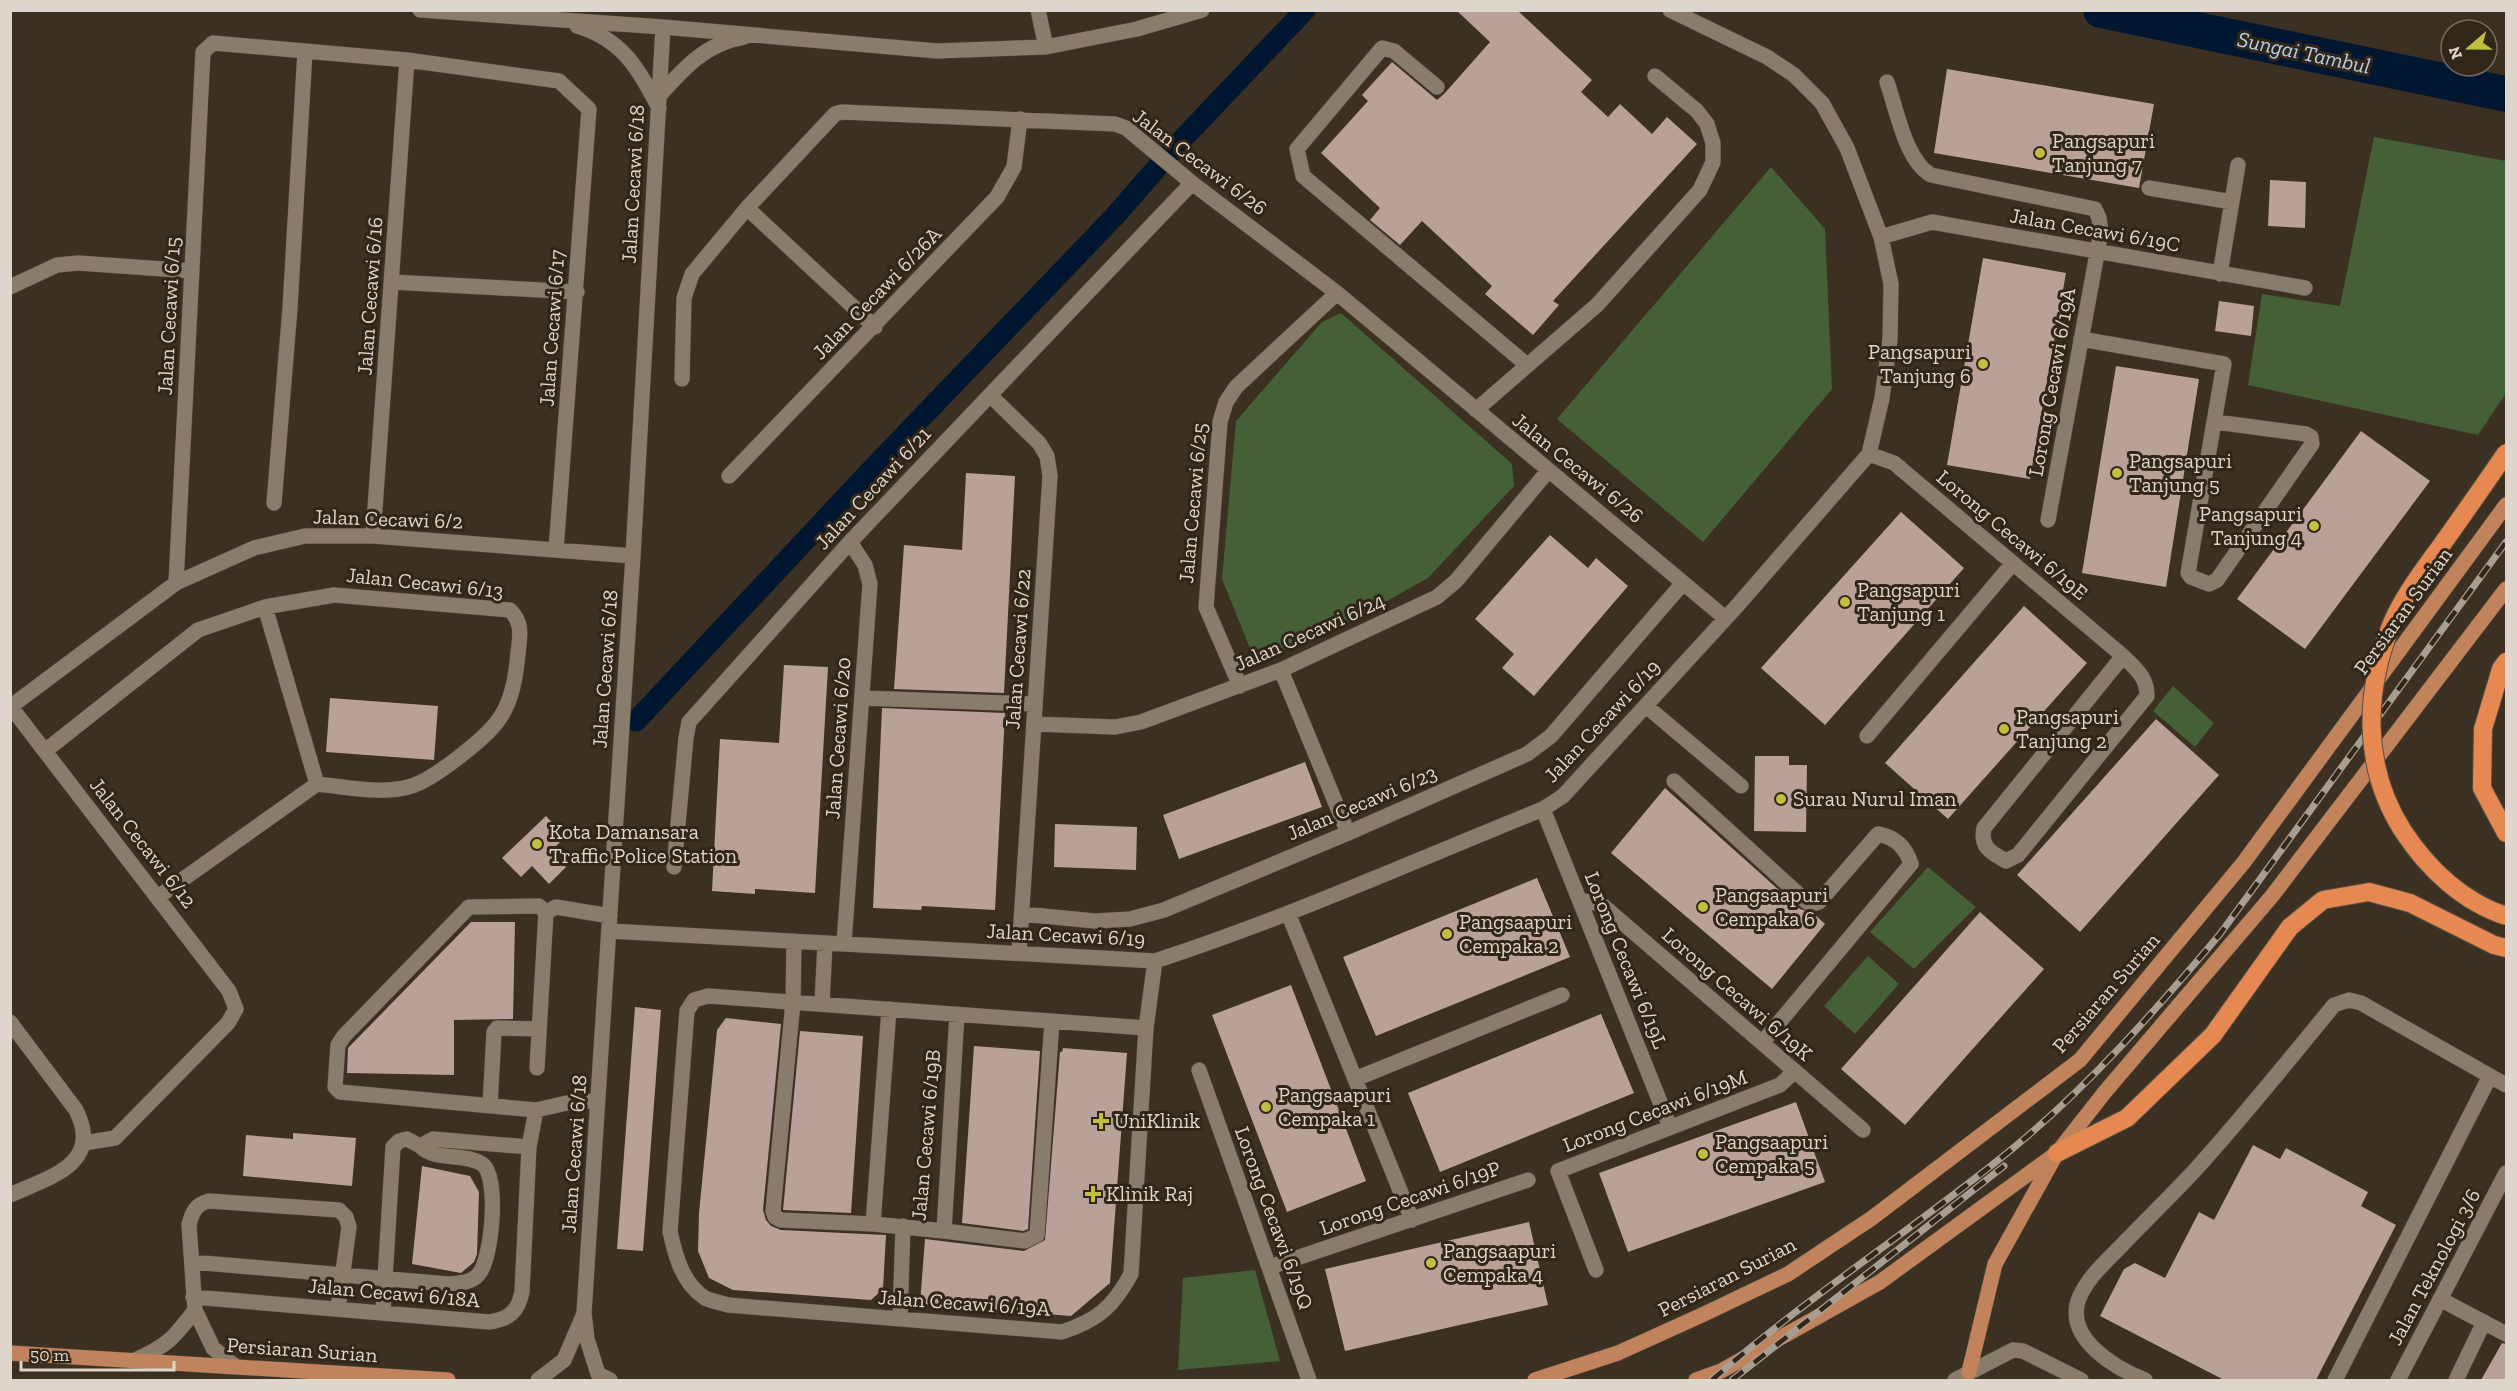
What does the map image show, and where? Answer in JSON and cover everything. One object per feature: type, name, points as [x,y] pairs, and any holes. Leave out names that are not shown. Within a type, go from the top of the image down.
[{"type":"highway","points":[[2506,453],[2419,577],[2393,621],[2380,662],[2372,710],[2372,753],[2380,786],[2397,821],[2416,851],[2447,884],[2496,913],[2506,916]]},
{"type":"highway","points":[[2506,662],[2501,669],[2483,729],[2482,788],[2506,833]]},
{"type":"highway","points":[[2057,1153],[2127,1118],[2213,1035],[2290,927],[2324,900],[2369,892],[2410,903],[2494,945],[2506,948]]},
{"type":"main road","name":"Persiaran Surian","points":[[1535,1380],[1618,1353],[1788,1274],[1872,1218],[2080,1060],[2244,862],[2506,505]]},
{"type":"main road","points":[[1969,1372],[1995,1264],[2057,1153],[2104,1093],[2272,896],[2506,589]]},
{"type":"main road","points":[[2484,620],[2506,603]]},
{"type":"main road","points":[[1696,1380],[1731,1365],[1880,1282],[2057,1153]]},
{"type":"main road","name":"Persiaran Surian","points":[[10,1353],[448,1380]]},
{"type":"street","points":[[420,10],[663,27],[937,51],[1046,47],[1137,30],[1202,10]]},
{"type":"street","points":[[1038,10],[1046,47]]},
{"type":"street","name":"Jalan Cecawi 6/19","points":[[536,1110],[340,1092],[335,1086],[338,1045],[469,907],[476,905],[539,906],[546,912],[556,907],[609,923],[794,941],[1155,961],[1226,938],[1543,809],[1563,796],[1724,617],[1737,606],[1869,454],[1882,398],[1890,340],[1891,284],[1881,237],[1847,148],[1822,103],[1794,75],[1767,57],[1670,10]]},
{"type":"street","points":[[559,20],[590,30],[618,47],[641,72],[659,102],[685,67],[700,55],[717,45],[738,38],[759,35]]},
{"type":"street","name":"Jalan Cecawi 6/18","points":[[610,1380],[598,1374],[592,1362],[584,1313],[633,556],[663,27]]},
{"type":"street","name":"Jalan Cecawi 6/15","points":[[176,582],[203,52],[213,43],[305,51]]},
{"type":"street","points":[[1437,87],[1394,51],[1382,48],[1297,149],[1303,176],[1527,365]]},
{"type":"street","points":[[274,503],[290,308],[305,51],[407,60]]},
{"type":"street","name":"Jalan Cecawi 6/17","points":[[407,60],[559,81],[589,109],[556,550]]},
{"type":"street","name":"Jalan Cecawi 6/16","points":[[373,536],[407,60]]},
{"type":"street","points":[[1476,410],[1598,305],[1700,190],[1713,162],[1713,143],[1707,124],[1697,111],[1655,76]]},
{"type":"street","name":"Lorong Cecawi 6/19A","points":[[1887,82],[1912,158],[1922,170],[1931,175],[2096,208],[2100,218],[2101,232],[2048,520]]},
{"type":"street","name":"Jalan Cecawi 6/26","points":[[682,380],[686,286],[695,270],[747,208],[838,112],[1115,124],[1126,128],[1192,183],[1337,293],[1724,617]]},
{"type":"street","name":"Jalan Cecawi 6/26A","points":[[729,476],[875,327],[997,197],[1014,167],[1020,119]]},
{"type":"street","points":[[2220,274],[2238,165]]},
{"type":"street","name":"Jalan Cecawi 6/21","points":[[674,867],[686,738],[690,722],[849,542],[1192,183]]},
{"type":"street","points":[[2149,188],[2232,202]]},
{"type":"street","points":[[747,208],[875,327]]},
{"type":"street","name":"Jalan Cecawi 6/19C","points":[[1881,237],[1932,222],[2305,288]]},
{"type":"street","points":[[10,287],[57,266],[78,263],[192,271]]},
{"type":"street","points":[[392,282],[577,292]]},
{"type":"street","name":"Jalan Cecawi 6/25","points":[[1240,686],[1206,607],[1220,422],[1226,402],[1236,387],[1337,293]]},
{"type":"street","points":[[2081,339],[2224,364],[2216,422],[2188,573],[2191,577],[2209,584],[2217,580],[2312,444],[2311,436],[2306,434],[2216,422]]},
{"type":"street","name":"Jalan Cecawi 6/22","points":[[990,395],[1039,443],[1047,456],[1050,476],[1022,922]]},
{"type":"street","name":"Lorong Cecawi 6/19E","points":[[1869,454],[1894,463],[2123,656],[2140,672],[2147,684],[2147,696],[2018,855],[2006,861],[1987,850],[1982,840],[1984,828],[2123,656]]},
{"type":"street","name":"Jalan Cecawi 6/24","points":[[1034,724],[1115,727],[1141,722],[1281,670],[1437,597],[1456,581],[1548,471]]},
{"type":"street","name":"Jalan Cecawi 6/2","points":[[11,707],[176,582],[254,548],[274,543],[305,536],[373,536],[633,556]]},
{"type":"street","name":"Jalan Cecawi 6/20","points":[[844,943],[870,584],[865,565],[849,542]]},
{"type":"street","points":[[1867,736],[2013,563]]},
{"type":"street","name":"Jalan Cecawi 6/23","points":[[1022,922],[1130,919],[1164,910],[1348,833],[1527,754],[1551,736],[1683,583]]},
{"type":"street","name":"Jalan Cecawi 6/13","points":[[45,751],[198,630],[265,607],[334,595],[510,610],[521,627],[515,683],[498,722],[446,767],[415,785],[389,792],[316,784]]},
{"type":"street","points":[[158,897],[316,784],[265,607]]},
{"type":"street","points":[[1281,670],[1348,833]]},
{"type":"street","points":[[862,698],[1035,704]]},
{"type":"street","points":[[1646,706],[1741,786]]},
{"type":"street","name":"Jalan Cecawi 6/12","points":[[11,707],[229,991],[236,1009],[228,1023],[115,1138],[84,1143]]},
{"type":"street","points":[[1674,781],[1812,904],[1825,896],[1878,834],[1890,836],[1907,852],[1911,864],[1762,1043]]},
{"type":"street","name":"Lorong Cecawi 6/19L","points":[[1543,809],[1670,1128]]},
{"type":"street","name":"Lorong Cecawi 6/19K","points":[[1580,900],[1601,904],[1863,1130]]},
{"type":"street","points":[[537,1068],[546,912]]},
{"type":"street","points":[[1287,913],[1412,1220]]},
{"type":"street","points":[[1019,953],[1022,922]]},
{"type":"street","points":[[793,1002],[794,941]]},
{"type":"street","points":[[822,1004],[825,943]]},
{"type":"street","points":[[1146,1028],[1155,961]]},
{"type":"street","points":[[1355,1079],[1562,995]]},
{"type":"street","name":"Jalan Cecawi 6/19A","points":[[708,996],[793,1002],[1146,1028],[1131,1274],[1119,1295],[1101,1314],[1080,1326],[1062,1332],[728,1305],[705,1298],[687,1281],[675,1256],[670,1230],[687,1011],[694,1000],[708,996]]},
{"type":"street","points":[[2145,1380],[2124,1372],[2087,1343],[2079,1325],[2078,1302],[2092,1277],[2194,1170],[2273,1081],[2334,1005],[2349,999],[2361,1003],[2506,1085]]},
{"type":"street","name":"Jalan Cecawi 6/19B","points":[[793,1002],[773,1211],[775,1217],[781,1220],[903,1226],[944,1231],[957,1014]]},
{"type":"street","points":[[873,1224],[889,1009]]},
{"type":"street","points":[[944,1231],[1025,1241],[1037,1235],[1052,1021]]},
{"type":"street","points":[[10,1022],[76,1110],[84,1125],[84,1143],[77,1158],[56,1174],[10,1195]]},
{"type":"street","points":[[490,1106],[494,1032],[497,1028],[539,1029]]},
{"type":"street","name":"Lorong Cecawi 6/19Q","points":[[1199,1070],[1309,1380]]},
{"type":"street","name":"Lorong Cecawi 6/19M","points":[[1596,1270],[1558,1171],[1780,1085],[1795,1071]]},
{"type":"street","points":[[2335,1380],[2490,1076]]},
{"type":"street","points":[[536,1110],[567,1103],[598,1100]]},
{"type":"street","name":"Jalan Cecawi 6/18A","points":[[194,1304],[338,1309],[489,1322],[512,1315],[519,1306],[522,1292],[529,1148],[536,1110]]},
{"type":"street","points":[[192,1262],[342,1274],[386,1280],[448,1284],[473,1280],[481,1273],[489,1252],[492,1187],[489,1173],[482,1164],[468,1159],[427,1153],[407,1139],[399,1141],[393,1147],[386,1280],[383,1312]]},
{"type":"street","points":[[420,1146],[433,1139],[529,1148]]},
{"type":"street","name":"Jalan Teknologi 3/6","points":[[2398,1380],[2506,1173]]},
{"type":"street","name":"Lorong Cecawi 6/19P","points":[[1270,1266],[1528,1180]]},
{"type":"street","points":[[235,1366],[213,1348],[194,1304],[189,1225],[191,1215],[200,1203],[209,1201],[339,1210],[346,1217],[349,1227],[338,1309]]},
{"type":"street","points":[[900,1319],[903,1226]]},
{"type":"street","points":[[2440,1299],[2506,1334]]},
{"type":"street","points":[[135,1360],[158,1350],[173,1339],[194,1304]]},
{"type":"street","name":"Jalan Cecawi 6/18","points":[[538,1380],[564,1360],[584,1313]]},
{"type":"street","points":[[2456,1380],[2484,1322]]},
{"type":"street","points":[[1954,1380],[2013,1350],[2023,1351],[2081,1380]]},
{"type":"green space","points":[[2374,137],[2506,161],[2506,393],[2478,435],[2248,385],[2262,294],[2340,306]]},
{"type":"green space","points":[[1771,167],[1825,229],[1832,389],[1703,542],[1557,419]]},
{"type":"green space","points":[[1341,313],[1512,464],[1514,486],[1428,578],[1360,616],[1256,663],[1222,579],[1236,421],[1322,322]]},
{"type":"green space","points":[[2173,686],[2214,723],[2195,747],[2153,711]]},
{"type":"green space","points":[[1928,867],[1976,907],[1914,969],[1870,932]]},
{"type":"green space","points":[[1868,956],[1899,984],[1855,1034],[1824,1006]]},
{"type":"green space","points":[[1255,1270],[1280,1361],[1178,1370],[1183,1278]]},
{"type":"building","points":[[1456,10],[1517,10],[1592,80],[1581,92],[1608,117],[1620,104],[1652,134],[1667,117],[1697,144],[1553,301],[1559,305],[1533,335],[1485,294],[1492,286],[1422,221],[1400,245],[1370,220],[1380,208],[1321,153],[1368,101],[1362,95],[1392,62],[1437,100],[1444,94],[1490,42]]},
{"type":"building","points":[[1947,69],[2154,104],[2139,188],[1934,153]]},
{"type":"building","points":[[2270,180],[2306,182],[2305,228],[2268,226]]},
{"type":"building","points":[[1983,258],[2066,273],[2030,479],[1947,465]]},
{"type":"building","points":[[2219,301],[2254,306],[2251,336],[2215,331]]},
{"type":"building","points":[[2116,366],[2199,379],[2166,587],[2082,573]]},
{"type":"building","points":[[2361,431],[2430,481],[2305,649],[2237,599]]},
{"type":"building","points":[[966,473],[1015,476],[1004,693],[894,689],[904,545],[962,550]]},
{"type":"building","points":[[1901,512],[1964,568],[1825,725],[1761,668]]},
{"type":"building","points":[[1550,535],[1588,568],[1596,558],[1628,586],[1534,696],[1502,668],[1514,654],[1475,619]]},
{"type":"building","points":[[2024,606],[2087,663],[1948,819],[1885,763]]},
{"type":"building","points":[[784,665],[828,667],[815,893],[755,889],[755,894],[712,891],[720,739],[779,743]]},
{"type":"building","points":[[330,698],[438,706],[434,760],[326,752]]},
{"type":"building","points":[[882,708],[1005,713],[995,910],[922,906],[921,910],[873,908]]},
{"type":"building","points":[[2156,719],[2219,775],[2080,932],[2017,875]]},
{"type":"building","name":"Surau Nurul Iman","points":[[1755,756],[1789,756],[1789,765],[1807,765],[1806,832],[1754,831]]},
{"type":"building","points":[[1305,762],[1322,807],[1179,859],[1163,815]]},
{"type":"building","points":[[1665,788],[1800,909],[1813,913],[1825,924],[1772,989],[1611,853]]},
{"type":"building","name":"Kota Damansara Traffic Police Station","points":[[546,816],[565,837],[551,851],[566,867],[549,884],[532,866],[521,877],[502,858]]},
{"type":"building","points":[[1055,824],[1137,827],[1136,870],[1054,867]]},
{"type":"building","points":[[1537,878],[1570,957],[1376,1036],[1343,957]]},
{"type":"building","points":[[1980,912],[2044,969],[1905,1125],[1841,1069]]},
{"type":"building","points":[[471,922],[515,922],[513,1019],[454,1020],[454,1075],[347,1073],[348,1048]]},
{"type":"building","points":[[1291,985],[1366,1181],[1287,1212],[1212,1015]]},
{"type":"building","points":[[635,1007],[661,1010],[643,1251],[617,1249]]},
{"type":"building","points":[[1601,1014],[1634,1093],[1440,1172],[1408,1093]]},
{"type":"building","points":[[726,1018],[781,1024],[763,1210],[766,1220],[771,1226],[781,1230],[886,1235],[883,1289],[871,1300],[733,1290],[709,1278],[698,1251],[699,1213],[717,1030]]},
{"type":"building","points":[[800,1031],[863,1036],[851,1213],[783,1210]]},
{"type":"building","points":[[974,1046],[1040,1051],[1028,1229],[1023,1231],[962,1223]]},
{"type":"building","points":[[1063,1048],[1127,1053],[1110,1283],[1071,1316],[920,1304],[925,1239],[1024,1251],[1045,1240],[1060,1052]]},
{"type":"building","points":[[1796,1102],[1825,1182],[1628,1252],[1599,1173]]},
{"type":"building","points":[[293,1133],[356,1138],[352,1186],[243,1176],[246,1135],[293,1139]]},
{"type":"building","points":[[2253,1145],[2280,1159],[2286,1148],[2368,1192],[2361,1206],[2396,1225],[2316,1380],[2224,1380],[2100,1316],[2124,1269],[2135,1263],[2165,1278],[2199,1212],[2214,1220]]},
{"type":"building","points":[[422,1166],[470,1176],[479,1192],[477,1254],[474,1262],[461,1273],[412,1264]]},
{"type":"building","points":[[1529,1222],[1548,1305],[1345,1351],[1325,1269]]},
{"type":"building","points":[[2502,1343],[2506,1344],[2506,1380],[2481,1380]]},
{"type":"waterway","points":[[636,721],[875,466],[1114,217],[1175,147],[1305,10]]},
{"type":"waterway","name":"Sungai Tambul","points":[[2101,10],[2506,94]]},
{"type":"railway","points":[[1712,1380],[1785,1320],[2012,1149],[2068,1100],[2121,1046],[2220,934],[2506,542]]},
{"type":"railway","points":[[1732,1380],[2004,1166]]},
{"type":"place","name":"Pangsapuri Tanjung 7","points":[[2040,153]]},
{"type":"place","name":"Pangsapuri Tanjung 6","points":[[1983,364]]},
{"type":"place","name":"Pangsapuri Tanjung 5","points":[[2117,473]]},
{"type":"place","name":"Pangsapuri Tanjung 4","points":[[2314,526]]},
{"type":"place","name":"Pangsapuri Tanjung 1","points":[[1845,602]]},
{"type":"place","name":"Pangsapuri Tanjung 2","points":[[2004,729]]},
{"type":"place","name":"Surau Nurul Iman","points":[[1781,799]]},
{"type":"place","name":"Kota Damansara Traffic Police Station","points":[[537,844]]},
{"type":"place","name":"Pangsaapuri Cempaka 6","points":[[1703,907]]},
{"type":"place","name":"Pangsaapuri Cempaka 2","points":[[1447,934]]},
{"type":"place","name":"Pangsaapuri Cempaka 1","points":[[1266,1107]]},
{"type":"place","name":"UniKlinik","points":[[1101,1121]]},
{"type":"place","name":"Pangsaapuri Cempaka 5","points":[[1703,1154]]},
{"type":"place","name":"Klinik Raj","points":[[1093,1194]]},
{"type":"place","name":"Pangsaapuri Cempaka 4","points":[[1431,1263]]}]
